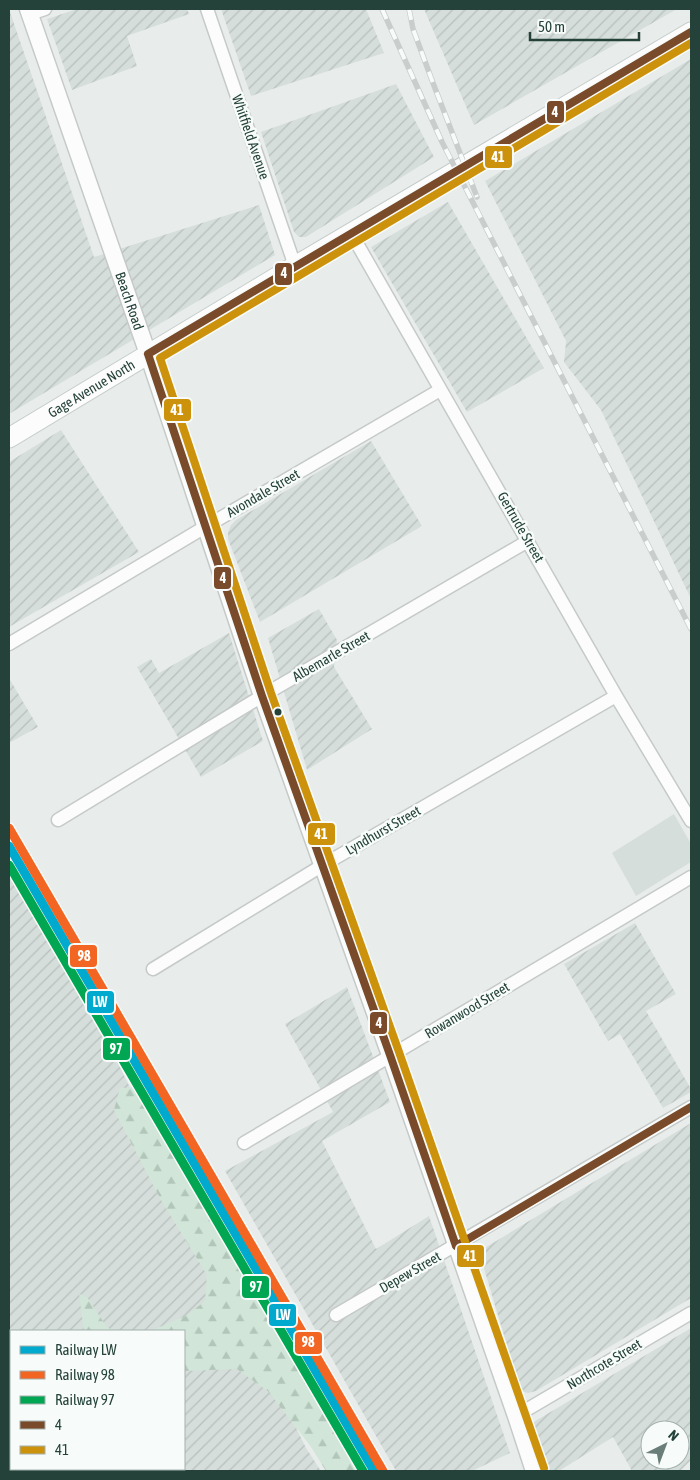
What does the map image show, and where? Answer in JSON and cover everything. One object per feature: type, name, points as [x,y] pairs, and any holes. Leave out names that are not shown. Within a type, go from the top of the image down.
[{"type":"main road","name":"Gage Avenue North","points":[[9,438],[691,32]]},
{"type":"street","name":"Whitfield Avenue","points":[[207,9],[295,266]]},
{"type":"street","name":"Beach Road","points":[[34,10],[262,696],[390,1055],[534,1471]]},
{"type":"street","name":"Gertrude Street","points":[[352,233],[616,696],[691,821]]},
{"type":"street","name":"Avondale Street","points":[[9,644],[440,390]]},
{"type":"street","name":"Albemarle Street","points":[[58,820],[262,696],[528,540]]},
{"type":"street","name":"Lyndhurst Street","points":[[153,969],[323,865],[616,696]]},
{"type":"street","name":"Rowanwood Street","points":[[244,1143],[691,877]]},
{"type":"street","name":"Depew Street","points":[[336,1315],[691,1107]]},
{"type":"street","name":"Northcote Street","points":[[516,1416],[691,1312]]},
{"type":"shaded area","points":[[9,9],[94,257],[259,205],[275,255],[9,414]]},
{"type":"shaded area","points":[[77,9],[187,9],[189,14],[127,36],[137,66],[72,90],[47,19]]},
{"type":"shaded area","points":[[221,9],[366,9],[384,53],[251,96]]},
{"type":"shaded area","points":[[424,9],[677,9],[474,125]]},
{"type":"shaded area","points":[[691,59],[691,599],[601,410],[564,362],[566,341],[485,181]]},
{"type":"shaded area","points":[[396,84],[434,157],[306,237],[299,237],[294,232],[261,132]]},
{"type":"shaded area","points":[[448,202],[544,368],[467,412],[371,247]]},
{"type":"shaded area","points":[[61,430],[139,552],[9,627],[9,462]]},
{"type":"shaded area","points":[[371,441],[422,526],[260,622],[228,539],[231,525],[236,520]]},
{"type":"shaded area","points":[[319,609],[337,640],[334,667],[372,729],[307,770],[268,638]]},
{"type":"shaded area","points":[[229,633],[263,741],[201,777],[137,667],[151,659],[159,673]]},
{"type":"shaded area","points":[[9,678],[38,727],[9,743]]},
{"type":"shaded area","points":[[674,814],[691,844],[691,862],[636,896],[612,853]]},
{"type":"shaded area","points":[[9,862],[74,973],[306,1448],[321,1471],[9,1471]]},
{"type":"shaded area","points":[[635,923],[676,994],[646,1011],[691,1089],[691,1092],[663,1108],[620,1034],[608,1041],[564,964]]},
{"type":"shaded area","points":[[347,987],[390,1102],[322,1141],[376,1249],[429,1216],[510,1453],[472,1471],[396,1471],[225,1171],[333,1112],[285,1024]]},
{"type":"shaded area","points":[[691,1123],[691,1298],[536,1391],[524,1392],[519,1386],[480,1255],[483,1249]]},
{"type":"shaded area","points":[[691,1328],[691,1460],[690,1420],[640,1420],[640,1470],[680,1471],[632,1471],[613,1437],[559,1471],[546,1471],[536,1442],[527,1426]]},
{"type":"green space","points":[[137,1087],[361,1471],[326,1471],[311,1447],[269,1392],[237,1369],[185,1371],[185,1330],[152,1330],[186,1316],[205,1301],[207,1275],[161,1200],[114,1110],[120,1088]]},
{"type":"green space","points":[[79,1294],[87,1297],[106,1326],[112,1330],[84,1330]]},
{"type":"railway","points":[[382,9],[442,142],[691,629]]},
{"type":"railway","points":[[409,9],[413,29],[477,197]]},
{"type":"rail line","name":"98","points":[[9,828],[383,1471]]},
{"type":"rail line","name":"LW","points":[[9,846],[374,1471]]},
{"type":"rail line","name":"97","points":[[9,865],[363,1471]]},
{"type":"transit line","name":"4","points":[[148,354],[691,32]]},
{"type":"transit line","name":"41","points":[[544,1468],[271,693],[160,358],[691,43]]},
{"type":"transit line","name":"4","points":[[148,354],[262,696],[456,1246]]},
{"type":"transit line","name":"4","points":[[456,1246],[691,1107]]}]
